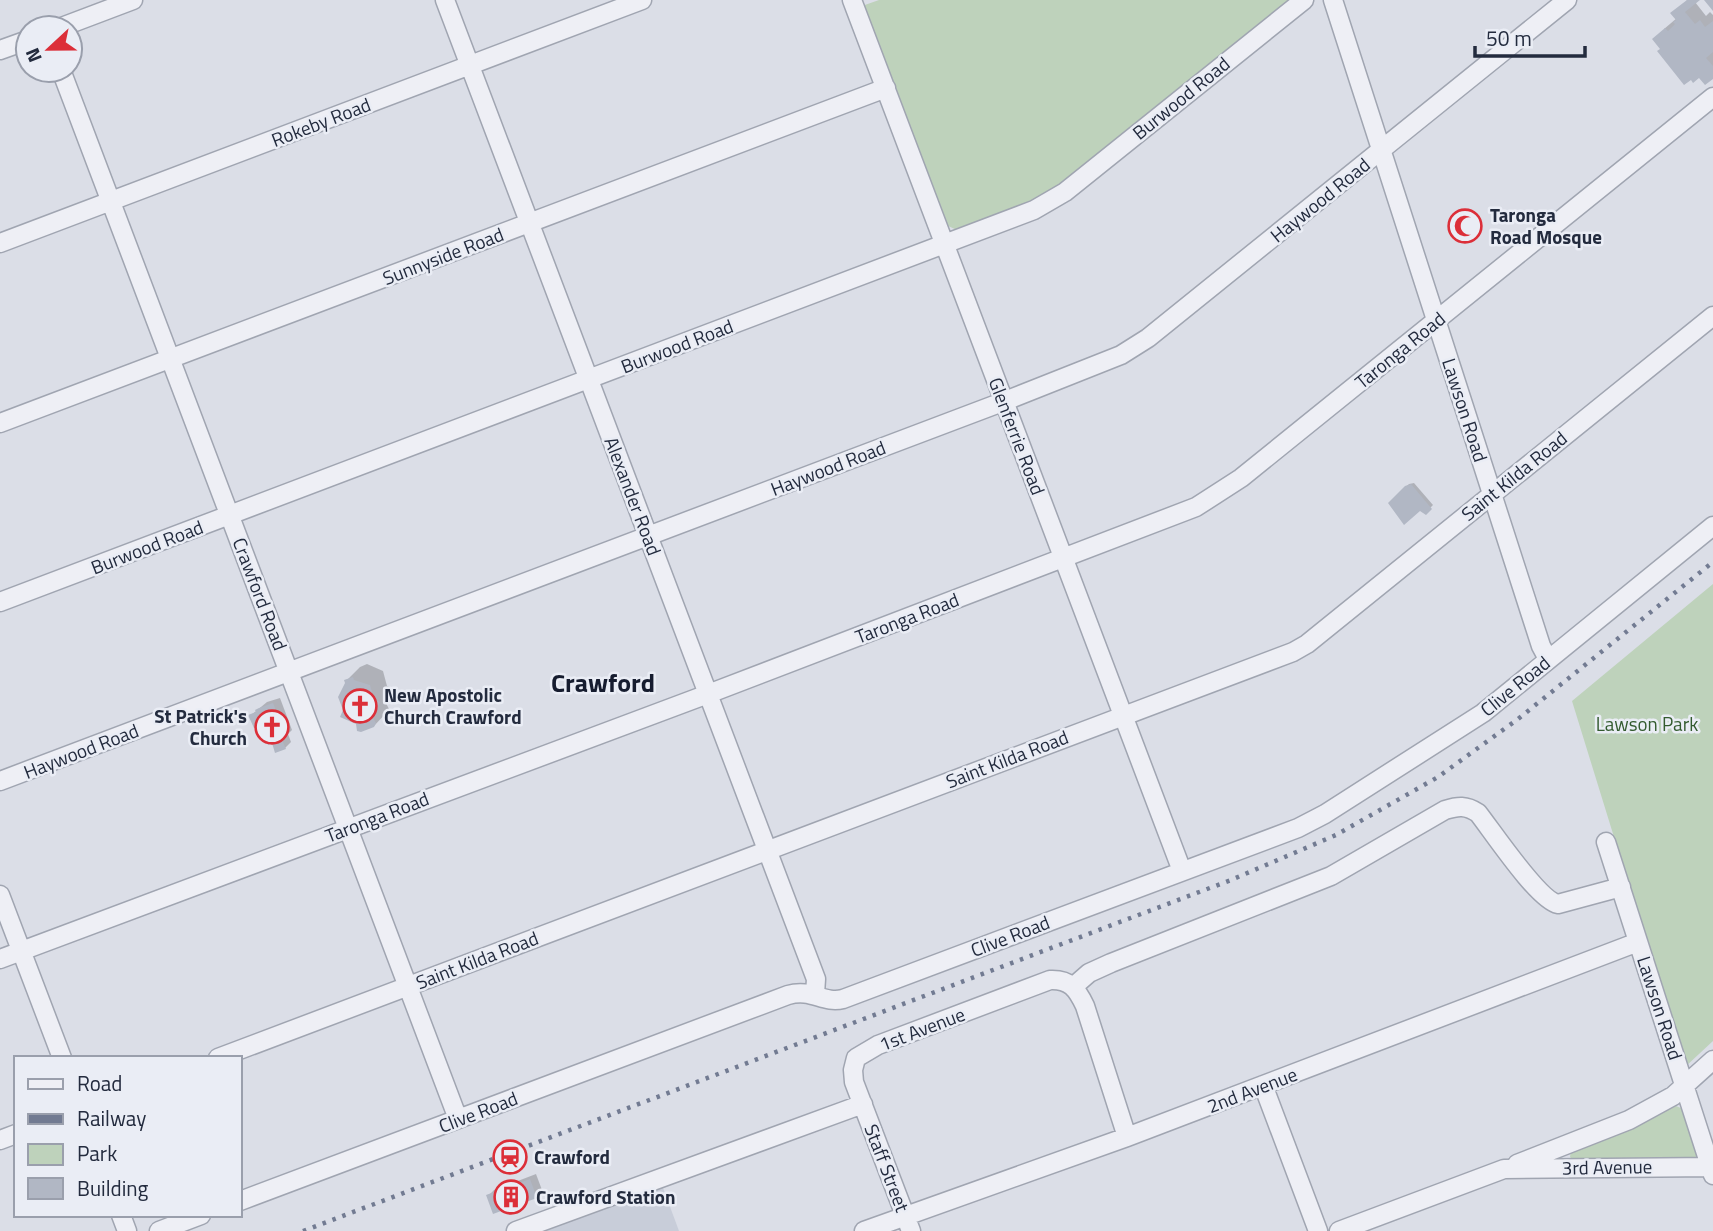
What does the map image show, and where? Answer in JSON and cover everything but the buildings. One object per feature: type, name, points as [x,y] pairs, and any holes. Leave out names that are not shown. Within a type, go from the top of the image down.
[{"type":"street","points":[[84,19],[133,0]]},
{"type":"street","name":"Alexander Road","points":[[445,0],[816,979],[815,994]]},
{"type":"street","name":"Rokeby Road","points":[[0,243],[642,0]]},
{"type":"street","name":"Glenferrie Road","points":[[852,0],[1182,871]]},
{"type":"street","name":"Burwood Road","points":[[0,602],[1034,210],[1065,192],[1304,0]]},
{"type":"street","name":"Lawson Road","points":[[1333,0],[1541,646],[1548,659]]},
{"type":"street","name":"Haywood Road","points":[[0,781],[1111,359],[1140,344],[1567,0]]},
{"type":"street","name":"Crawford Road","points":[[66,84],[458,1119]]},
{"type":"street","name":"Sunnyside Road","points":[[0,423],[886,88]]},
{"type":"street","name":"Taronga Road","points":[[0,959],[1185,512],[1216,496],[1713,97]]},
{"type":"street","name":"Saint Kilda Road","points":[[223,1056],[1300,648],[1713,316]]},
{"type":"street","name":"Clive Road","points":[[242,1200],[788,995],[800,992],[833,1001],[843,999],[1298,828],[1325,814],[1482,713],[1713,526]]},
{"type":"street","points":[[1127,1137],[1085,1006],[1073,987],[1088,973],[1331,876],[1445,810],[1458,806],[1469,807],[1478,813],[1540,892],[1551,902],[1558,904],[1621,887]]},
{"type":"street","name":"Lawson Road","points":[[1606,842],[1712,1169]]},
{"type":"street","points":[[0,895],[61,1056]]},
{"type":"street","name":"2nd Avenue","points":[[864,1231],[908,1224],[1127,1137],[1638,942]]},
{"type":"street","name":"1st Avenue","points":[[863,1104],[854,1082],[853,1070],[856,1058],[867,1051],[1050,980],[1070,983],[1073,987]]},
{"type":"street","name":"3rd Avenue","points":[[1339,1231],[1629,1121],[1673,1096],[1713,1060]]},
{"type":"street","points":[[1263,1085],[1318,1231]]},
{"type":"street","points":[[516,1231],[863,1104]]},
{"type":"street","name":"Staff Street","points":[[863,1104],[908,1224]]},
{"type":"street","points":[[1562,1146],[1568,1168]]},
{"type":"street","name":"3rd Avenue","points":[[1504,1168],[1712,1169]]},
{"type":"street","points":[[159,1231],[196,1217]]},
{"type":"shaded area","points":[[659,1177],[679,1231],[516,1231]]},
{"type":"green space","points":[[879,0],[1292,0],[1040,201],[959,231],[946,225],[862,6]]},
{"type":"green space","name":"Lawson Park","points":[[1713,584],[1713,1041],[1685,1067],[1572,701]]},
{"type":"green space","points":[[1676,1106],[1683,1109],[1698,1155],[1696,1158],[1574,1161],[1570,1157],[1571,1151]]},
{"type":"railway","points":[[303,1231],[1231,880],[1336,835],[1438,777],[1518,719],[1713,562]]},
{"type":"place","name":"Taronga Road Mosque","points":[[1465,226]]},
{"type":"place","name":"New Apostolic Church Crawford","points":[[360,706]]},
{"type":"place","name":"St Patrick's Church","points":[[272,727]]},
{"type":"place","name":"Crawford","points":[[510,1157]]},
{"type":"place","name":"Crawford Station","points":[[511,1197]]},
{"type":"district","name":"Crawford","points":[[603,683]]}]
